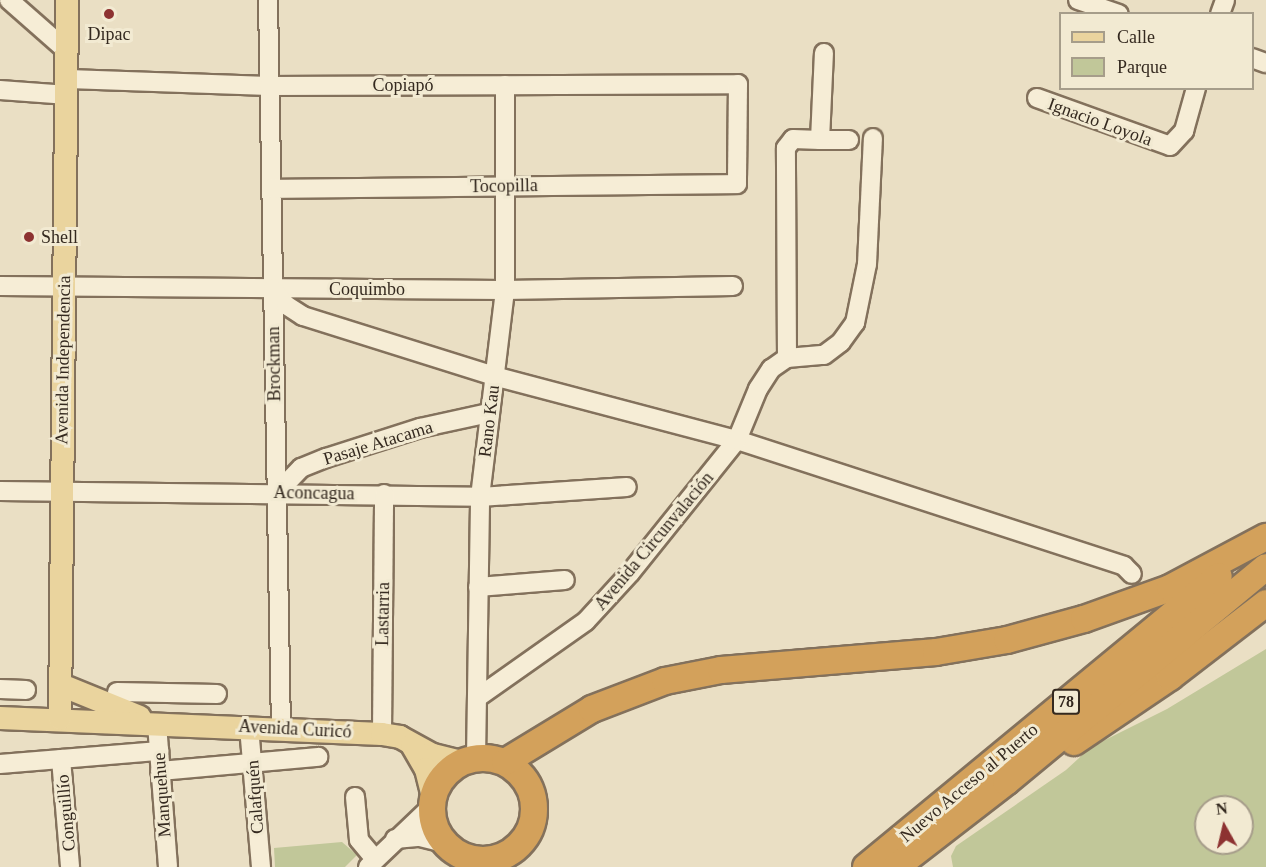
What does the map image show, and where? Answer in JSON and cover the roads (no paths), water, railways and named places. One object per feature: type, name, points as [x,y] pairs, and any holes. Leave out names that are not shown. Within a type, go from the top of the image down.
[{"type":"highway","points":[[505,762],[530,786],[534,820],[516,849],[480,864],[449,853],[434,825],[432,802],[443,776],[469,760],[505,762],[592,709],[665,681],[721,670],[926,654],[1007,640],[1084,619],[1170,588],[1266,538]]},
{"type":"highway","name":"Nuevo Acceso al Puerto","points":[[866,867],[1266,538]]},
{"type":"highway","name":"Nuevo Acceso al Puerto","points":[[897,867],[1006,782],[1266,567]]},
{"type":"highway","points":[[1006,782],[1118,713],[1266,603]]},
{"type":"main road","name":"Avenida Independencia","points":[[60,719],[61,491],[68,87],[67,0]]},
{"type":"main road","points":[[61,685],[166,724]]},
{"type":"main road","name":"Avenida Curicó","points":[[0,718],[382,734],[400,737],[412,746],[469,760]]},
{"type":"main road","points":[[412,746],[426,769],[432,802]]},
{"type":"street","points":[[9,0],[68,51]]},
{"type":"street","name":"Brockman","points":[[268,0],[281,728]]},
{"type":"street","points":[[1078,0],[1113,12]]},
{"type":"street","points":[[820,140],[824,53]]},
{"type":"street","name":"Copiapó","points":[[0,90],[68,87],[738,84],[737,184]]},
{"type":"street","name":"Rano Kau","points":[[469,760],[477,698],[480,497],[505,290],[505,85]]},
{"type":"street","name":"Ignacio Loyola","points":[[1037,98],[1170,146],[1184,131],[1195,90]]},
{"type":"street","points":[[849,140],[793,139],[786,148],[787,358],[824,355],[841,342],[855,323],[867,264],[873,138]]},
{"type":"street","name":"Tocopilla","points":[[271,189],[737,184]]},
{"type":"street","name":"Coquimbo","points":[[0,286],[505,290],[733,286]]},
{"type":"street","points":[[273,289],[286,305],[303,316],[494,376],[737,440],[1124,566],[1132,574]]},
{"type":"street","name":"Avenida Circunvalación","points":[[477,698],[586,621],[630,573],[737,440],[758,389],[771,369],[787,358]]},
{"type":"street","name":"Pasaje Atacama","points":[[277,493],[301,468],[326,458],[420,428],[489,413]]},
{"type":"street","name":"Aconcagua","points":[[0,491],[480,497],[627,487]]},
{"type":"street","name":"Lastarria","points":[[382,734],[384,494]]},
{"type":"street","points":[[478,587],[565,580]]},
{"type":"street","points":[[0,689],[26,690]]},
{"type":"street","points":[[117,692],[216,694]]},
{"type":"street","points":[[166,724],[176,693]]},
{"type":"street","name":"Manquehue","points":[[166,724],[159,751],[168,867]]},
{"type":"street","name":"Calafquén","points":[[249,727],[261,867]]},
{"type":"street","points":[[0,764],[159,751]]},
{"type":"street","name":"Avenida Curicó","points":[[160,771],[318,757]]},
{"type":"street","name":"Conguillío","points":[[61,759],[70,867]]},
{"type":"street","points":[[355,797],[359,840],[371,863],[432,802]]},
{"type":"street","points":[[395,838],[420,837],[449,853]]},
{"type":"place","name":"Dipac","points":[[109,14]]},
{"type":"place","name":"Shell","points":[[29,237]]}]
